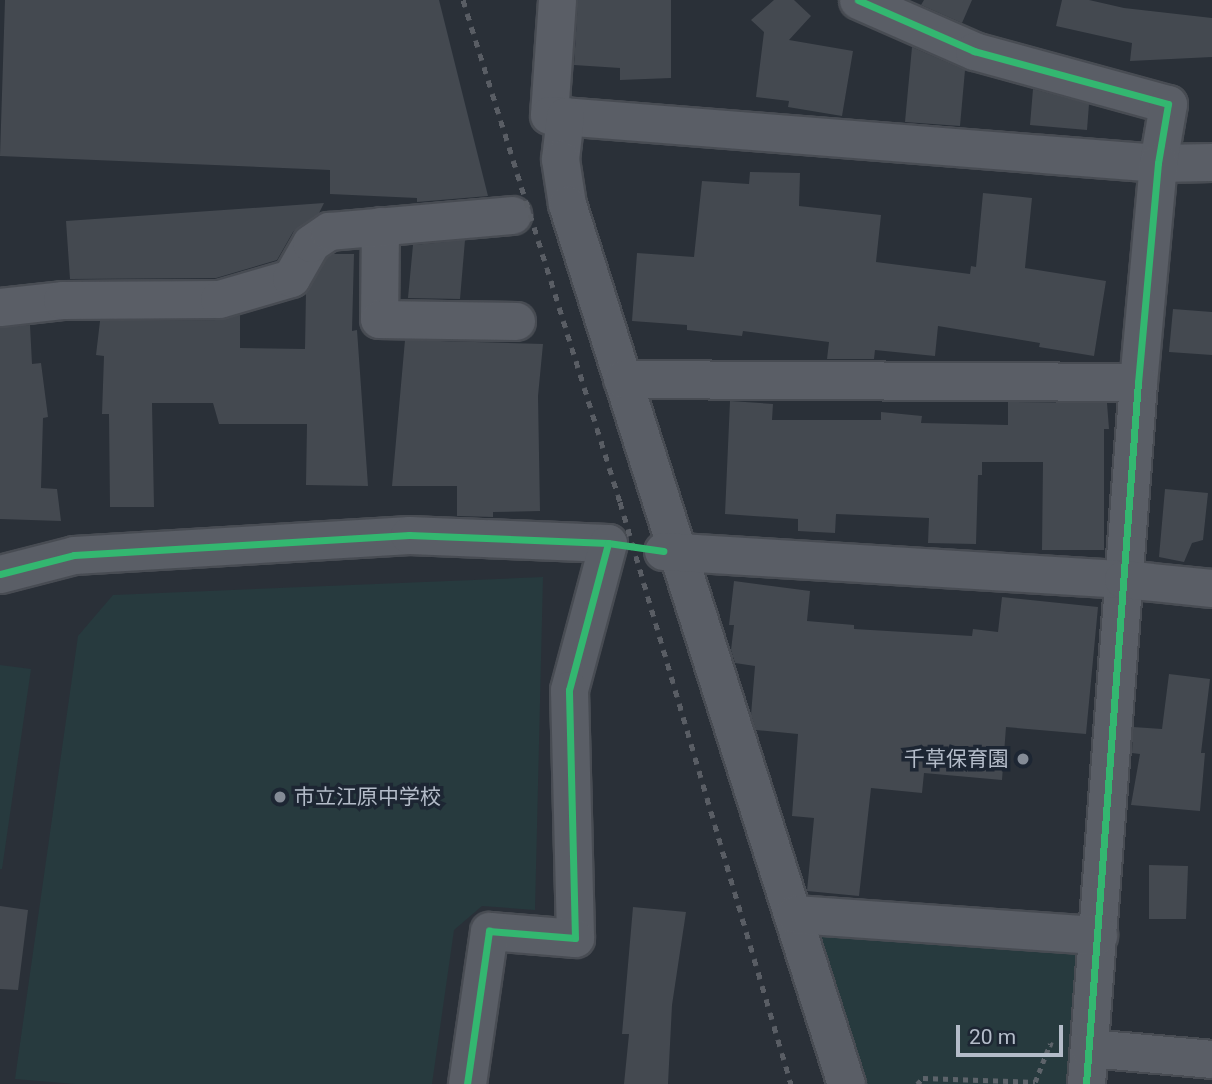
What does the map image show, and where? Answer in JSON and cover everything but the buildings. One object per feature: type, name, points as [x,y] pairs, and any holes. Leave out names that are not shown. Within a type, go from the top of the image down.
[{"type":"street","points":[[556,0],[549,115],[1158,163],[1212,162]]},
{"type":"street","points":[[858,0],[974,51],[1168,104],[1158,163],[1138,382],[1086,1084]]},
{"type":"street","points":[[565,116],[560,159],[567,204],[622,379],[670,552],[795,914],[846,1084]]},
{"type":"street","points":[[0,307],[62,299],[219,299],[291,278],[311,243],[329,231],[512,215]]},
{"type":"street","points":[[380,226],[379,319],[516,321]]},
{"type":"street","points":[[622,379],[1138,382]]},
{"type":"street","points":[[0,574],[74,555],[396,536],[608,543],[569,690],[575,938],[489,931],[467,1084]]},
{"type":"street","points":[[670,552],[1123,579],[1212,588]]},
{"type":"street","points":[[795,914],[1098,935]]},
{"type":"street","points":[[1089,1048],[1212,1059]]},
{"type":"path","points":[[917,1084],[923,1078],[1035,1083],[1050,1044]]},
{"type":"green space","name":"市立江原中学校","points":[[543,577],[535,910],[482,906],[454,930],[432,1084],[75,1084],[15,1079],[78,636],[113,595]]},
{"type":"green space","points":[[0,665],[31,669],[2,869],[0,869]]},
{"type":"green space","points":[[823,925],[1081,948],[1071,1084],[865,1084],[812,937]]},
{"type":"railway","points":[[463,0],[620,502],[791,1084]]},
{"type":"cycle path","points":[[858,0],[974,51],[1168,104],[1158,163],[1138,382],[1086,1084]]},
{"type":"cycle path","points":[[0,574],[74,555],[409,535],[608,543],[663,551]]},
{"type":"cycle path","points":[[467,1084],[489,931],[575,938],[569,690],[608,543]]},
{"type":"place","name":"千草保育園","points":[[1023,759]]},
{"type":"place","name":"市立江原中学校","points":[[280,797]]}]
